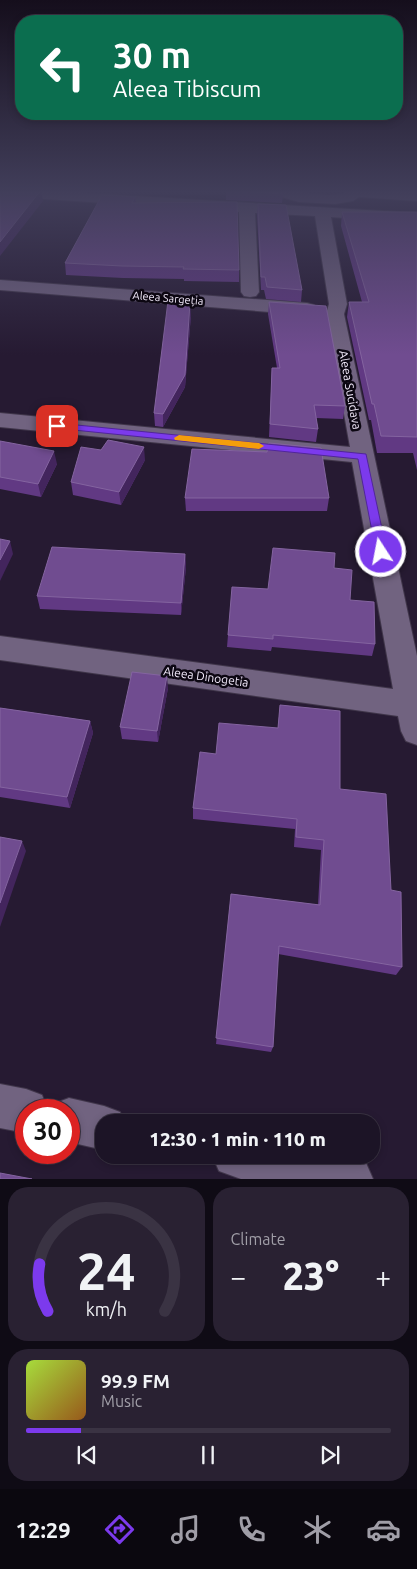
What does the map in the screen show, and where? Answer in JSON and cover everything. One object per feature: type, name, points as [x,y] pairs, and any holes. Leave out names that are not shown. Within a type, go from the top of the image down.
[{"type":"street","points":[[248,245],[250,292]]},
{"type":"street","name":"Aleea Sucidava","points":[[328,245],[338,304],[335,314],[414,718]]},
{"type":"street","name":"Aleea Sargeția","points":[[0,284],[317,310],[335,314]]},
{"type":"street","points":[[0,420],[362,456]]},
{"type":"street","name":"Aleea Dinogetia","points":[[0,648],[414,718]]},
{"type":"street","points":[[0,1106],[15,1109]]},
{"type":"street","points":[[80,1123],[95,1126]]},
{"type":"street","points":[[278,1164],[350,1179]]},
{"type":"building","points":[[75,245],[238,245],[239,270],[65,263]]},
{"type":"building","points":[[260,245],[294,245],[302,290],[267,287],[265,277],[261,277]]},
{"type":"building","points":[[352,245],[417,245],[417,437],[381,436],[349,302],[369,302]]},
{"type":"building","points":[[168,301],[190,303],[185,375],[163,414],[154,413]]},
{"type":"building","points":[[269,302],[326,306],[345,406],[314,405],[318,429],[270,424],[272,368],[280,368]]},
{"type":"building","points":[[108,440],[144,447],[119,492],[71,482],[81,447],[101,450]]},
{"type":"building","points":[[0,441],[54,451],[38,484],[0,477]]},
{"type":"building","points":[[269,443],[321,448],[329,498],[185,498],[192,449],[267,452]]},
{"type":"building","points":[[0,539],[10,541],[0,560]]},
{"type":"building","points":[[52,547],[185,554],[181,603],[37,596]]},
{"type":"building","points":[[273,548],[335,553],[334,568],[352,570],[350,600],[374,602],[375,644],[273,635],[273,639],[228,635],[232,587],[268,589]]},
{"type":"building","points":[[132,672],[167,676],[157,731],[120,727]]},
{"type":"building","points":[[280,705],[340,711],[340,789],[386,794],[391,890],[401,892],[402,967],[279,946],[273,1047],[216,1038],[231,894],[320,905],[324,840],[296,837],[297,819],[193,808],[200,752],[216,754],[219,723],[278,728]]},
{"type":"building","points":[[0,708],[90,721],[67,797],[0,787]]},
{"type":"building","points":[[0,837],[22,841],[0,903]]},
{"type":"building","points":[[0,1173],[32,1179],[0,1179]]},
{"type":"slow traffic","points":[[179,438],[259,446]]},
{"type":"route","points":[[57,426],[362,456],[381,552]]}]
